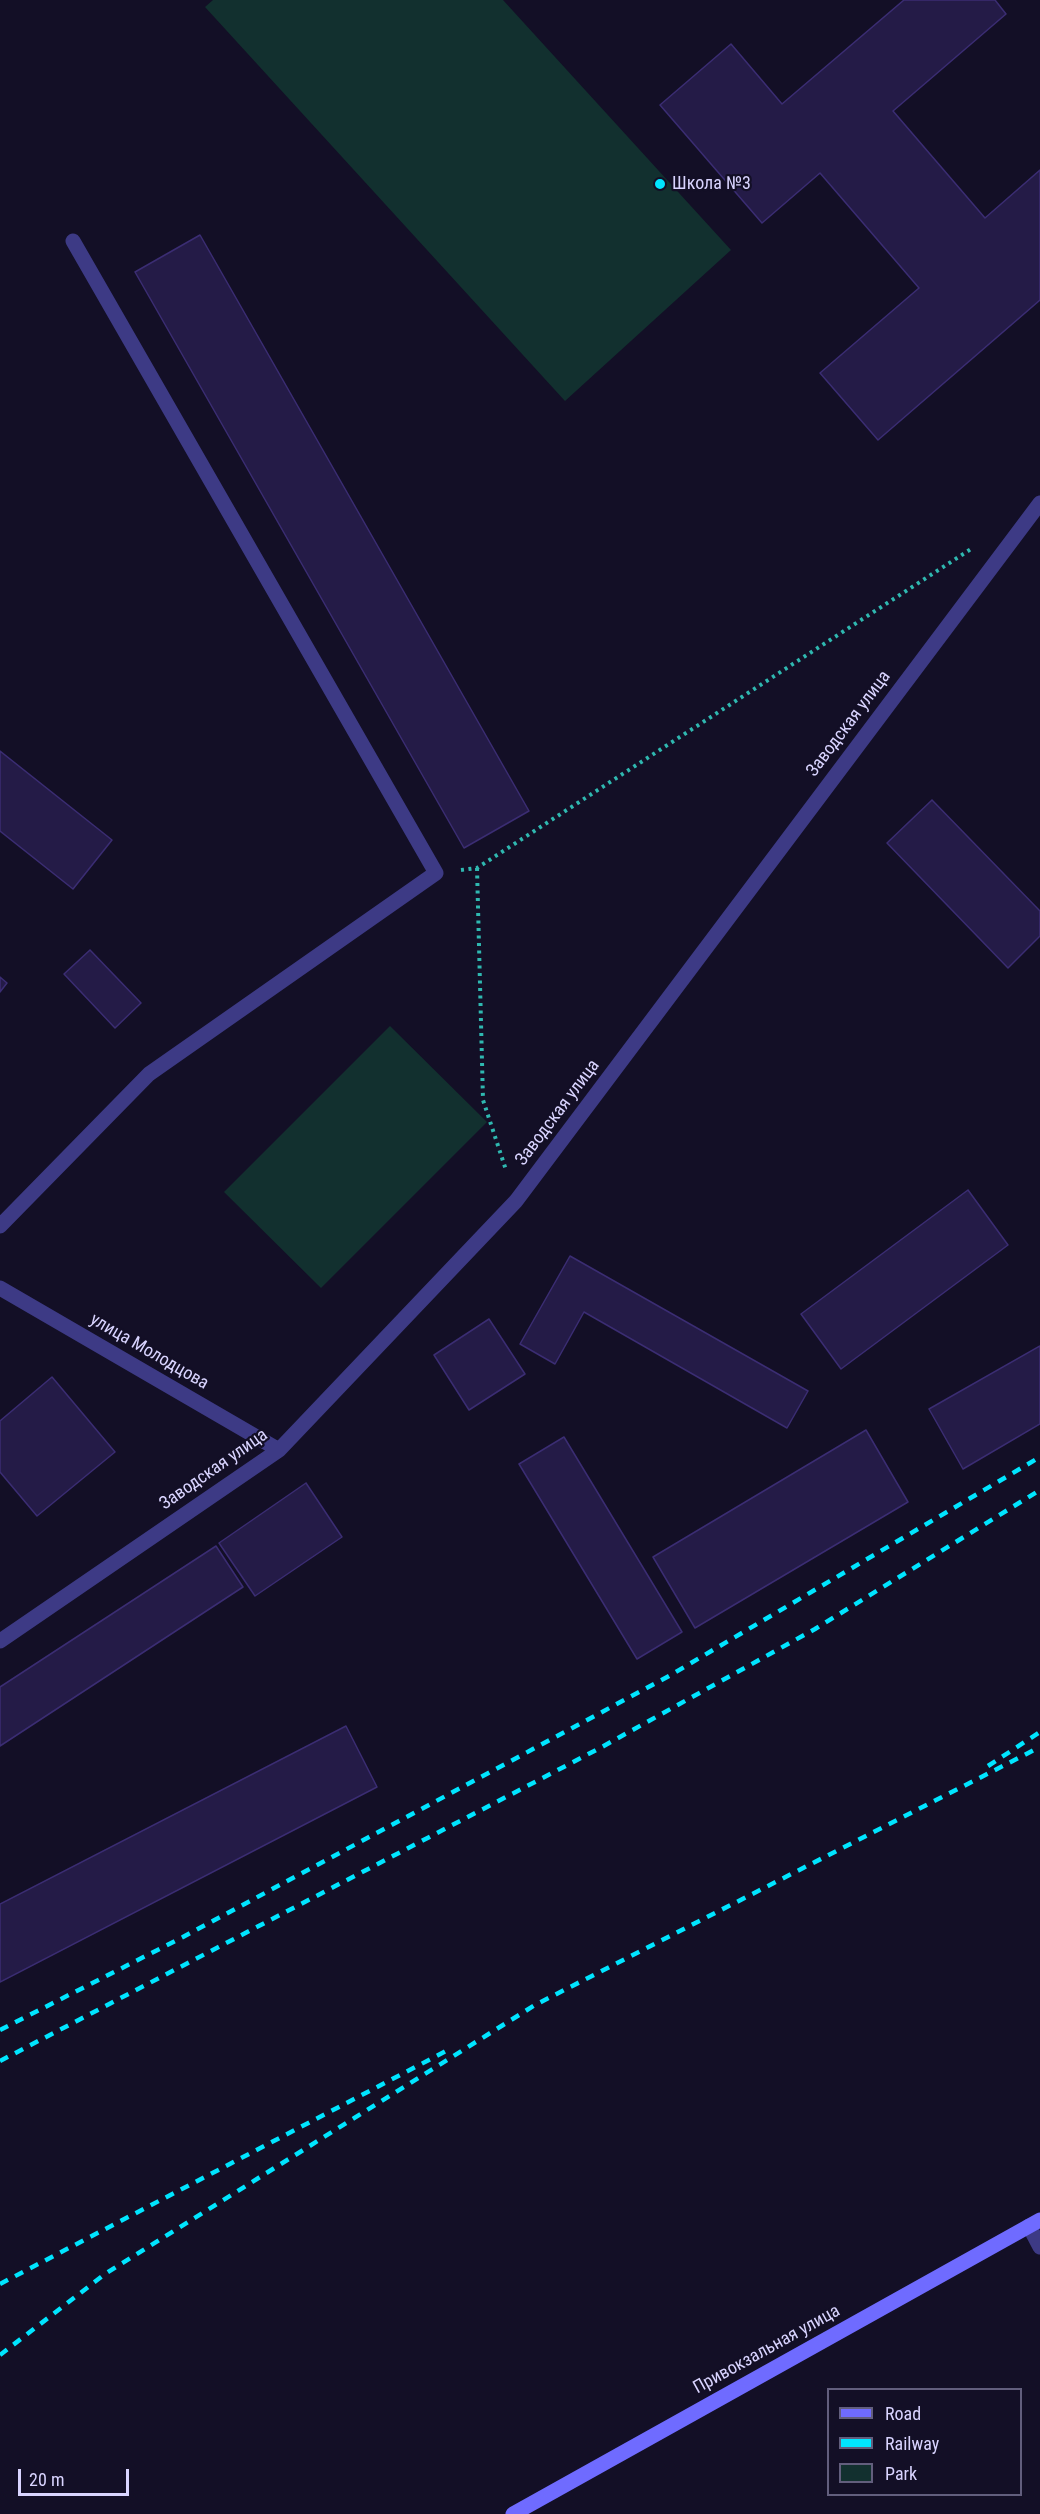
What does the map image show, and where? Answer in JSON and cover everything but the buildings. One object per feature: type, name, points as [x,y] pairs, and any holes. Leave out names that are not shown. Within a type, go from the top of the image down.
[{"type":"street","points":[[0,1226],[149,1074],[436,873],[73,241]]},
{"type":"street","name":"Заводская улица","points":[[0,1641],[279,1450],[516,1201],[1040,503]]},
{"type":"street","name":"улица Молодцова","points":[[0,1288],[279,1450]]},
{"type":"street","points":[[1034,2223],[1040,2247]]},
{"type":"street","name":"Привокзальная улица","points":[[513,2514],[1034,2223]]},
{"type":"path","points":[[436,873],[477,868],[977,545]]},
{"type":"path","points":[[477,868],[483,1100],[516,1201]]},
{"type":"green space","points":[[213,0],[503,0],[731,250],[565,401],[205,7]]},
{"type":"green space","points":[[390,1026],[487,1122],[321,1288],[224,1192]]},
{"type":"railway","points":[[0,2030],[183,1937],[669,1676],[1040,1457]]},
{"type":"railway","points":[[0,2061],[600,1748],[815,1629],[1040,1490]]},
{"type":"railway","points":[[988,1766],[1040,1732]]},
{"type":"railway","points":[[0,2355],[105,2274],[535,2005],[1040,1747]]},
{"type":"railway","points":[[0,2284],[448,2050]]},
{"type":"place","name":"Школа №3","points":[[660,184]]}]
